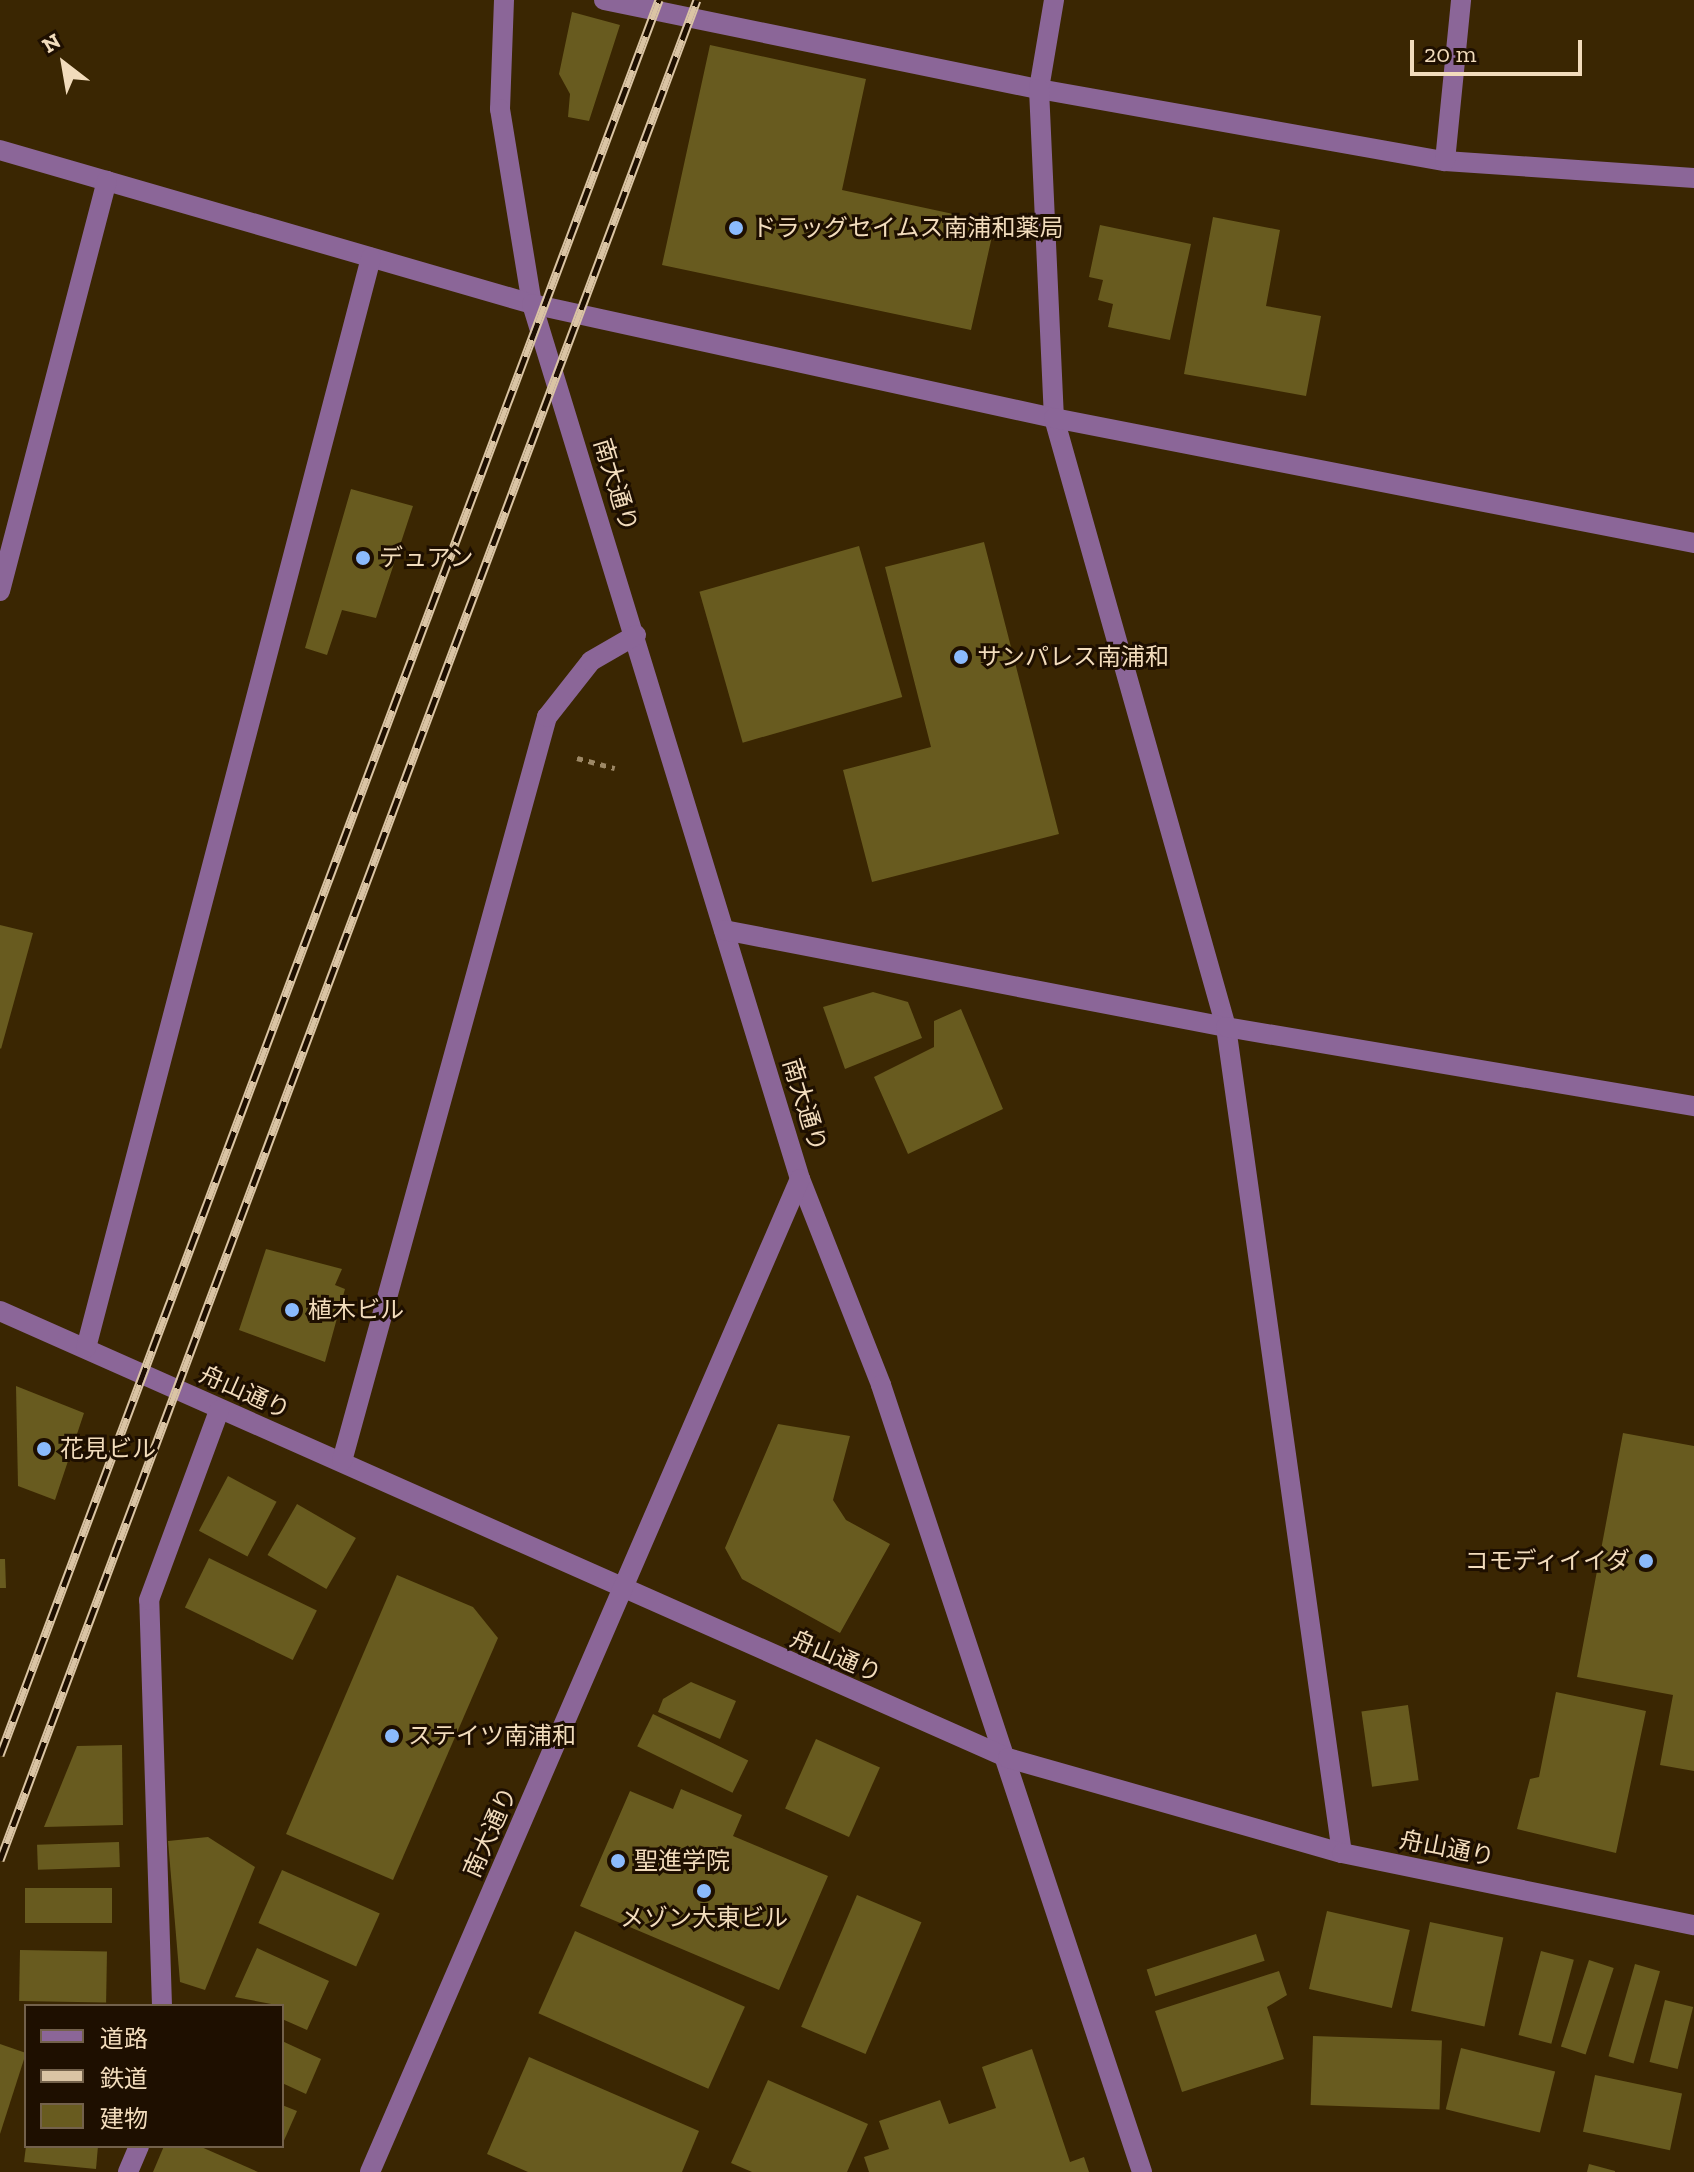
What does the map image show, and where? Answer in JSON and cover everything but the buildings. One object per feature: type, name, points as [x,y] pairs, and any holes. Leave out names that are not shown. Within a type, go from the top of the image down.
[{"type":"street","name":"南大通り","points":[[370,2172],[625,1590],[800,1179],[636,635],[532,304],[500,109],[504,0]]},
{"type":"street","points":[[604,0],[1039,89],[1445,161],[1694,178]]},
{"type":"street","points":[[1054,0],[1039,89],[1054,418],[1226,1027],[1342,1853]]},
{"type":"street","points":[[1445,161],[1461,0]]},
{"type":"street","points":[[0,150],[532,304],[1054,418],[1694,543]]},
{"type":"street","points":[[0,591],[107,181]]},
{"type":"street","points":[[86,1348],[371,258]]},
{"type":"street","points":[[342,1461],[547,717],[591,661],[636,635]]},
{"type":"street","points":[[724,930],[1226,1027],[1694,1106]]},
{"type":"street","points":[[800,1179],[881,1385],[1008,1758],[1142,2172]]},
{"type":"street","name":"舟山通り","points":[[0,1311],[219,1411],[342,1461],[625,1590],[1008,1758],[1342,1853],[1694,1925]]},
{"type":"street","points":[[162,2004],[149,1600],[219,1411]]},
{"type":"street","points":[[128,2172],[138,2148]]},
{"type":"path","points":[[595,762],[615,768]]},
{"type":"railway","points":[[0,1755],[659,0]]},
{"type":"railway","points":[[0,1860],[697,0]]},
{"type":"place","name":"ドラッグセイムス南浦和薬局","points":[[736,228]]},
{"type":"place","name":"デュアン","points":[[363,558]]},
{"type":"place","name":"サンパレス南浦和","points":[[961,657]]},
{"type":"place","name":"植木ビル","points":[[292,1310]]},
{"type":"place","name":"花見ビル","points":[[44,1449]]},
{"type":"place","name":"コモディイイダ","points":[[1646,1561]]},
{"type":"place","name":"ステイツ南浦和","points":[[392,1736]]},
{"type":"place","name":"聖進学院","points":[[618,1861]]},
{"type":"place","name":"メゾン大東ビル","points":[[704,1891]]}]
